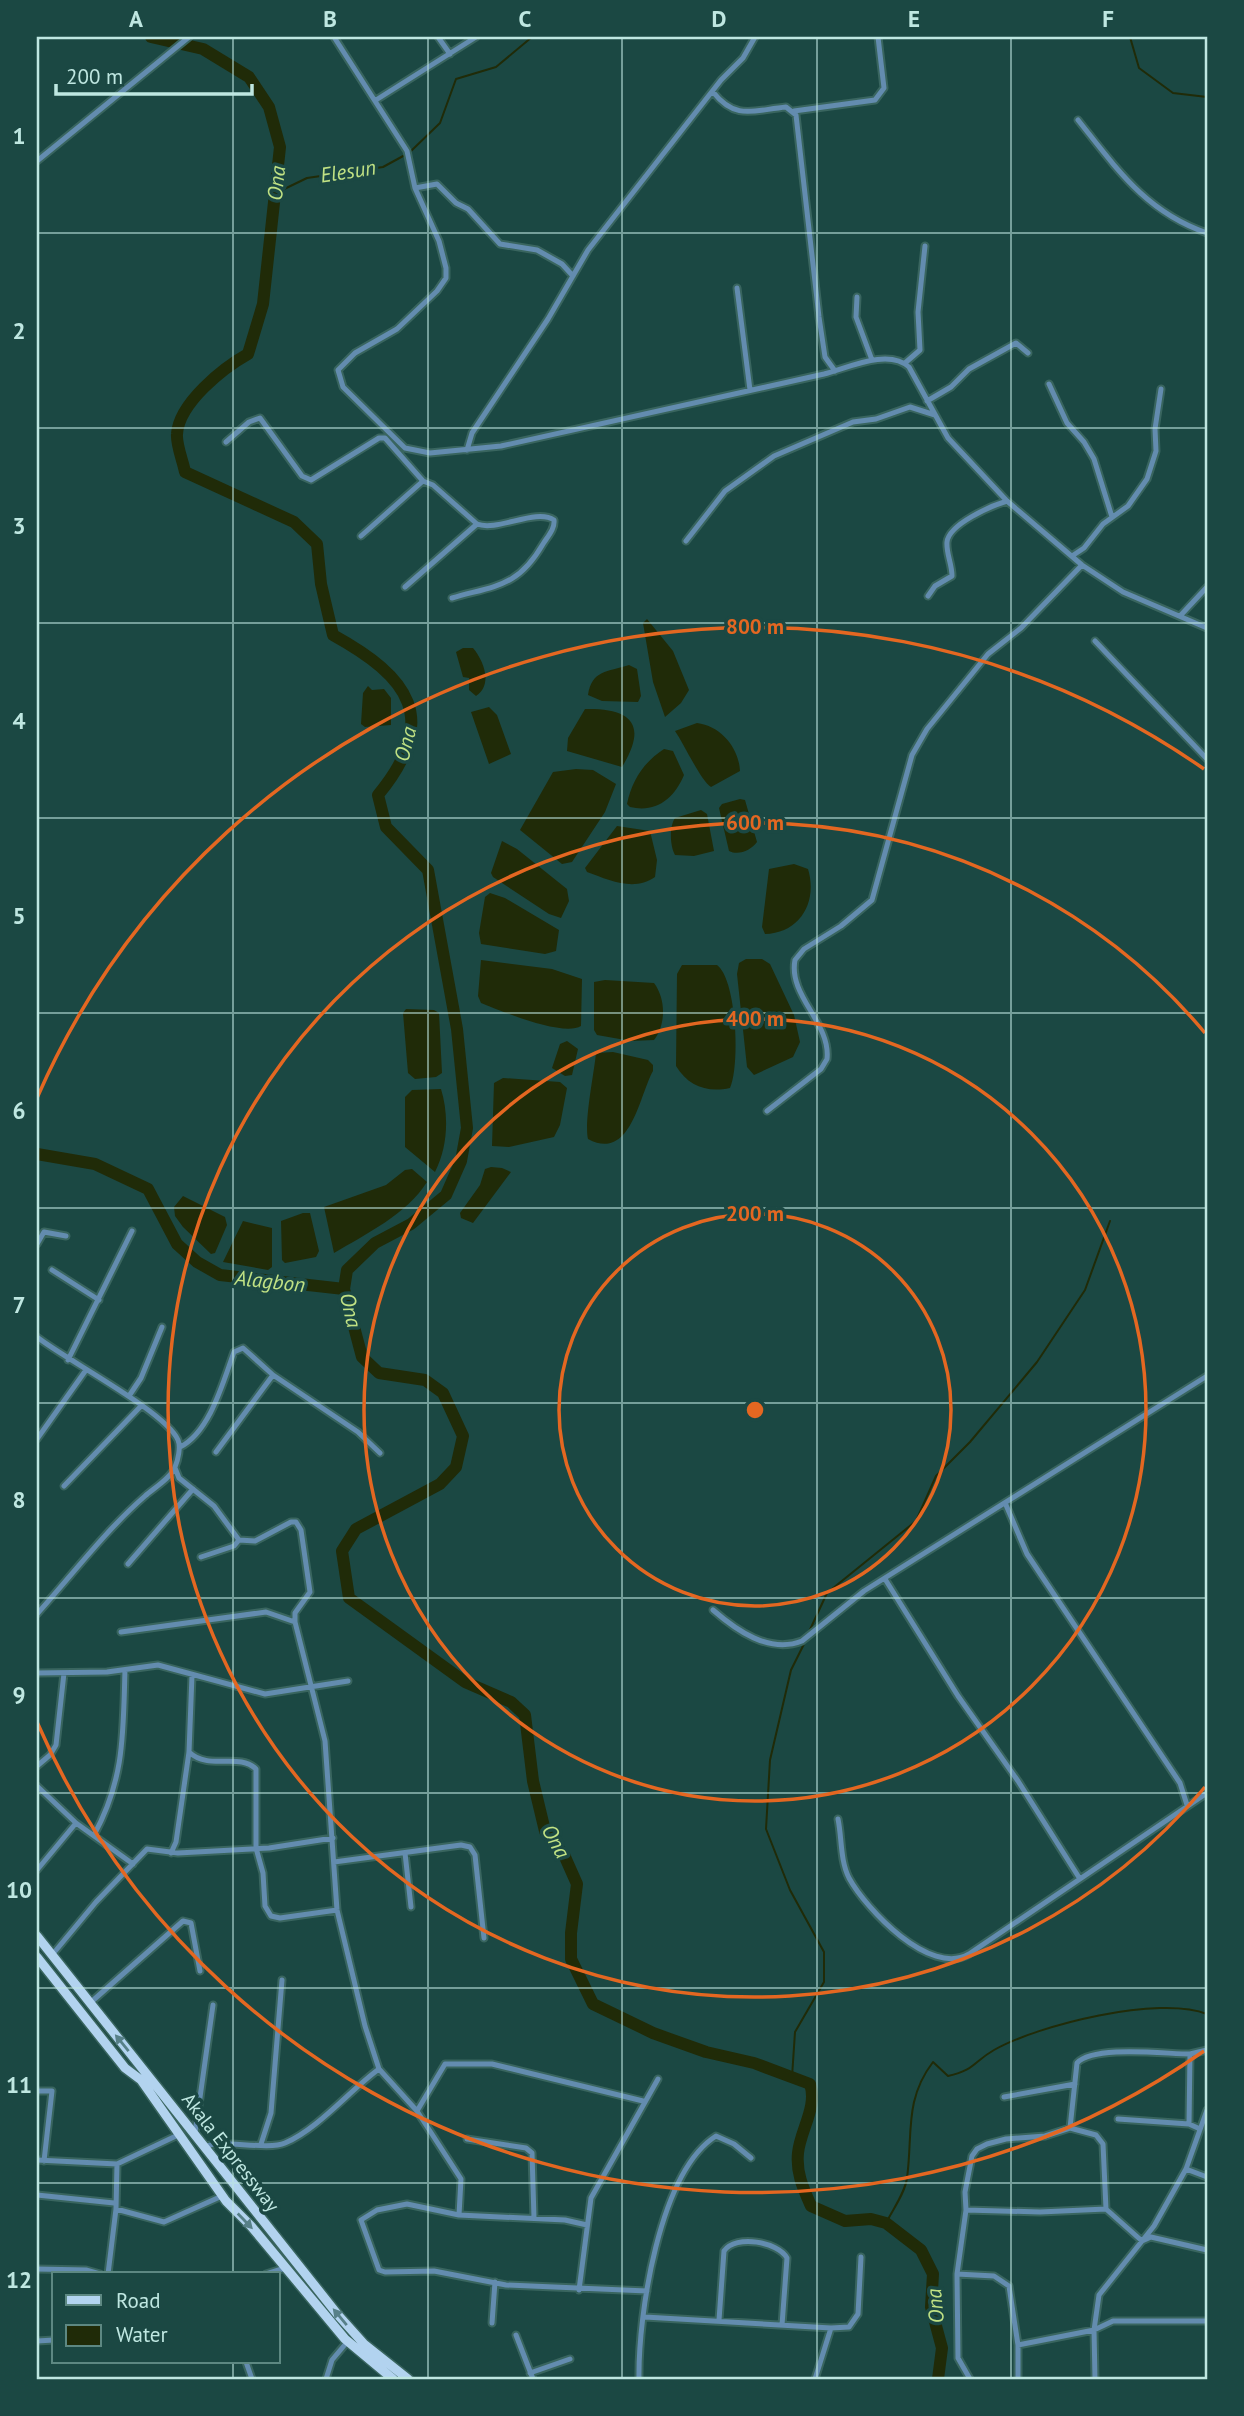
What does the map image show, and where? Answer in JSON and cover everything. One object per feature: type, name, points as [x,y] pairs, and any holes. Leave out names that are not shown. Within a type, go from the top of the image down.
[{"type":"main road","name":"Akala Expressway","points":[[37,1936],[347,2325],[364,2344],[408,2379]]},
{"type":"main road","name":"Akala Expressway","points":[[37,1957],[125,2068],[141,2080],[224,2199],[348,2341],[393,2379]]},
{"type":"main road","points":[[205,2173],[219,2163]]},
{"type":"main road","points":[[224,2199],[234,2183]]},
{"type":"street","points":[[37,161],[189,37]]},
{"type":"street","points":[[334,37],[376,100],[408,155],[415,188],[445,260],[446,278],[437,291],[397,329],[355,354],[337,374],[343,387],[405,449],[430,453],[500,446],[835,371],[872,360],[905,363],[920,350],[918,312],[925,246]]},
{"type":"street","points":[[438,37],[450,54]]},
{"type":"street","points":[[376,100],[476,37]]},
{"type":"street","points":[[467,450],[472,433],[602,232],[743,58],[755,37]]},
{"type":"street","points":[[713,92],[725,104],[744,112],[786,107],[794,111],[875,100],[884,88],[878,37]]},
{"type":"street","points":[[794,111],[800,133],[823,345],[825,357],[835,371]]},
{"type":"street","points":[[1078,120],[1124,176],[1157,210],[1207,233]]},
{"type":"street","points":[[415,188],[437,184],[453,200],[468,209],[499,244],[537,250],[562,264],[573,276]]},
{"type":"street","points":[[737,288],[750,390]]},
{"type":"street","points":[[857,297],[856,317],[872,360]]},
{"type":"street","points":[[927,401],[951,387],[969,369],[1016,343],[1028,353]]},
{"type":"street","points":[[905,363],[935,415],[966,460],[1007,501],[1082,565],[1123,592],[1207,628]]},
{"type":"street","points":[[1049,384],[1067,423],[1084,442],[1098,468],[1112,517]]},
{"type":"street","points":[[1072,556],[1112,517],[1128,506],[1143,486],[1153,465],[1161,389]]},
{"type":"street","points":[[687,541],[725,491],[774,456],[853,422],[876,419],[906,408],[917,407],[935,415]]},
{"type":"street","points":[[226,442],[249,422],[260,418],[308,480],[315,479],[379,438],[388,440],[423,481],[433,485],[477,524],[484,527],[549,516],[555,522],[534,560],[519,577],[452,598]]},
{"type":"street","points":[[404,461],[412,449]]},
{"type":"street","points":[[361,536],[423,481]]},
{"type":"street","points":[[928,596],[935,586],[952,576],[947,543],[950,533],[975,515],[1007,501]]},
{"type":"street","points":[[405,587],[477,524]]},
{"type":"street","points":[[767,1111],[821,1069],[828,1059],[822,1032],[796,980],[795,960],[804,949],[841,926],[872,900],[920,738],[988,654],[1021,628],[1082,565]]},
{"type":"street","points":[[1180,616],[1207,587]]},
{"type":"street","points":[[1095,641],[1207,759]]},
{"type":"street","points":[[68,1360],[132,1231]]},
{"type":"street","points":[[37,1244],[44,1232],[66,1236]]},
{"type":"street","points":[[52,1270],[99,1300]]},
{"type":"street","points":[[129,1396],[141,1378],[162,1327]]},
{"type":"street","points":[[37,1337],[68,1360],[129,1396],[172,1433],[180,1447]]},
{"type":"street","points":[[37,1614],[116,1522],[175,1468],[180,1447],[191,1439],[215,1403],[237,1349],[243,1348],[273,1375],[358,1432],[380,1453]]},
{"type":"street","points":[[37,1440],[86,1370]]},
{"type":"street","points":[[216,1452],[273,1375]]},
{"type":"street","points":[[713,1610],[738,1631],[753,1639],[795,1643],[885,1579],[1207,1376]]},
{"type":"street","points":[[64,1486],[141,1406]]},
{"type":"street","points":[[175,1468],[179,1478],[214,1506],[239,1540]]},
{"type":"street","points":[[128,1564],[193,1489]]},
{"type":"street","points":[[1006,1505],[1027,1554],[1180,1783],[1187,1805]]},
{"type":"street","points":[[239,1540],[255,1541],[291,1522],[299,1524],[310,1592],[296,1613],[295,1622],[325,1741],[337,1910],[362,2015],[379,2069],[417,2111],[461,2179],[458,2215]]},
{"type":"street","points":[[201,1557],[234,1546],[239,1540]]},
{"type":"street","points":[[885,1579],[958,1696],[1018,1781],[1080,1879]]},
{"type":"street","points":[[121,1632],[267,1612],[295,1622]]},
{"type":"street","points":[[37,1673],[125,1670],[158,1665],[257,1694],[313,1689],[348,1681]]},
{"type":"street","points":[[94,1835],[107,1812],[121,1768],[125,1670]]},
{"type":"street","points":[[37,1766],[50,1755],[56,1745],[64,1673]]},
{"type":"street","points":[[171,1853],[176,1842],[189,1752],[192,1675]]},
{"type":"street","points":[[189,1752],[206,1762],[246,1762],[256,1769],[259,1779],[256,1848],[263,1873],[265,1906],[271,1916],[280,1919],[337,1910]]},
{"type":"street","points":[[37,1786],[76,1823],[133,1864]]},
{"type":"street","points":[[838,1819],[845,1869],[862,1899],[878,1917],[939,1959],[962,1958],[1207,1793]]},
{"type":"street","points":[[37,1870],[76,1823]]},
{"type":"street","points":[[52,1955],[96,1902],[147,1849],[171,1853],[256,1848],[333,1838]]},
{"type":"street","points":[[334,1862],[466,1845],[473,1850],[484,1938]]},
{"type":"street","points":[[405,1853],[411,1907]]},
{"type":"street","points":[[90,2003],[183,1921],[191,1923],[200,1971]]},
{"type":"street","points":[[261,2144],[271,2113],[282,1980]]},
{"type":"street","points":[[195,2134],[213,2005]]},
{"type":"street","points":[[1070,2128],[1077,2063],[1088,2054],[1191,2054],[1207,2050]]},
{"type":"street","points":[[1189,2124],[1191,2054]]},
{"type":"street","points":[[417,2111],[445,2064],[456,2062],[492,2064],[643,2101]]},
{"type":"street","points":[[206,2147],[218,2142],[233,2146],[286,2143],[379,2069]]},
{"type":"street","points":[[579,2290],[591,2198],[643,2101],[658,2079]]},
{"type":"street","points":[[1004,2097],[1075,2084]]},
{"type":"street","points":[[37,2091],[52,2091],[44,2161]]},
{"type":"street","points":[[1095,2379],[1094,2330],[1099,2295],[1154,2226],[1186,2169],[1207,2110]]},
{"type":"street","points":[[1118,2119],[1189,2124],[1200,2129]]},
{"type":"street","points":[[970,2379],[958,2358],[957,2274],[966,2210],[965,2192],[972,2156],[977,2149],[1006,2138],[1045,2136],[1070,2128],[1092,2133],[1103,2144],[1106,2209]]},
{"type":"street","points":[[37,2160],[117,2164],[178,2135]]},
{"type":"street","points":[[639,2379],[639,2350],[647,2291],[656,2245],[674,2194],[702,2145],[716,2136],[734,2144],[751,2158]]},
{"type":"street","points":[[467,2139],[526,2148],[533,2153],[534,2218]]},
{"type":"street","points":[[108,2272],[117,2164]]},
{"type":"street","points":[[1186,2169],[1207,2177]]},
{"type":"street","points":[[37,2195],[115,2206],[164,2222],[224,2199]]},
{"type":"street","points":[[587,2225],[534,2218],[458,2215],[407,2204],[377,2210],[361,2220],[379,2270],[405,2273],[434,2271],[495,2282],[579,2290],[647,2291]]},
{"type":"street","points":[[966,2210],[1040,2212],[1106,2209],[1142,2241]]},
{"type":"street","points":[[1142,2241],[1151,2237],[1207,2250]]},
{"type":"street","points":[[719,2320],[724,2251],[735,2244],[755,2243],[772,2245],[782,2250],[787,2258],[782,2325]]},
{"type":"street","points":[[645,2317],[849,2327],[857,2318],[861,2257]]},
{"type":"street","points":[[272,2272],[285,2268]]},
{"type":"street","points":[[37,2269],[93,2272]]},
{"type":"street","points":[[957,2274],[994,2276],[1009,2286],[1018,2345],[1018,2379]]},
{"type":"street","points":[[492,2323],[495,2282]]},
{"type":"street","points":[[1018,2345],[1094,2330],[1113,2321],[1207,2321]]},
{"type":"street","points":[[815,2379],[831,2328]]},
{"type":"street","points":[[516,2336],[532,2376],[570,2359]]},
{"type":"street","points":[[326,2379],[332,2360],[348,2341]]},
{"type":"water","points":[[647,619],[673,651],[689,690],[681,703],[665,717],[653,682],[643,623]]},
{"type":"water","points":[[463,648],[473,648],[485,673],[484,686],[476,696],[469,690],[469,678],[463,677],[456,652]]},
{"type":"water","points":[[629,665],[637,669],[641,696],[638,702],[602,701],[588,695],[597,676]]},
{"type":"water","points":[[368,686],[372,690],[384,689],[391,698],[391,725],[365,727],[361,724],[363,693]]},
{"type":"water","points":[[489,707],[497,715],[511,754],[489,764],[471,712]]},
{"type":"water","points":[[585,709],[614,712],[631,722],[634,740],[622,767],[567,751],[568,738]]},
{"type":"water","points":[[697,723],[721,733],[732,746],[739,762],[740,771],[711,787],[675,731]]},
{"type":"water","points":[[664,749],[673,751],[684,775],[680,784],[669,797],[656,806],[630,807],[627,804],[636,779],[650,760]]},
{"type":"water","points":[[593,770],[616,784],[605,812],[572,862],[562,864],[520,830],[553,772]]},
{"type":"water","points":[[745,800],[757,842],[748,850],[737,853],[729,851],[719,808],[722,804]]},
{"type":"water","points":[[701,810],[707,814],[714,851],[694,856],[675,855],[671,836],[675,818]]},
{"type":"water","points":[[617,826],[650,831],[657,860],[655,877],[639,884],[630,884],[587,872],[585,868]]},
{"type":"water","points":[[502,841],[517,849],[567,889],[569,901],[561,918],[549,914],[493,877],[491,873]]},
{"type":"water","points":[[794,864],[808,869],[808,904],[797,922],[788,928],[765,934],[762,927],[769,869]]},
{"type":"water","points":[[490,893],[505,898],[559,930],[556,951],[545,954],[481,944],[479,933],[485,897]]},
{"type":"water","points":[[746,959],[762,959],[770,964],[794,1015],[800,1042],[793,1057],[754,1075],[747,1067],[737,974],[739,963]]},
{"type":"water","points":[[481,960],[552,969],[582,979],[581,1026],[547,1026],[481,1003],[478,996]]},
{"type":"water","points":[[682,965],[717,965],[724,974],[733,1005],[736,1043],[730,1088],[706,1089],[686,1079],[676,1066],[677,974]]},
{"type":"water","points":[[605,980],[654,983],[661,997],[663,1012],[661,1027],[654,1040],[631,1041],[597,1035],[594,1030],[594,982]]},
{"type":"water","points":[[406,1009],[434,1010],[439,1013],[442,1073],[436,1077],[415,1079],[408,1073],[403,1013]]},
{"type":"water","points":[[567,1041],[578,1049],[572,1075],[565,1076],[552,1068],[560,1044]]},
{"type":"water","points":[[613,1052],[648,1060],[653,1065],[653,1071],[638,1110],[624,1134],[614,1142],[603,1144],[588,1139],[588,1110],[596,1053]]},
{"type":"water","points":[[503,1078],[560,1082],[567,1088],[560,1125],[554,1137],[509,1147],[492,1146],[494,1083]]},
{"type":"water","points":[[441,1089],[446,1131],[443,1152],[435,1172],[405,1147],[405,1097],[412,1090]]},
{"type":"water","points":[[491,1167],[511,1172],[473,1223],[461,1218],[460,1213],[480,1185],[485,1169]]},
{"type":"water","points":[[412,1169],[427,1182],[409,1204],[334,1253],[324,1207],[386,1185],[405,1170]]},
{"type":"water","points":[[183,1196],[225,1217],[227,1225],[215,1253],[211,1254],[175,1216],[174,1207]]},
{"type":"water","points":[[310,1213],[319,1251],[316,1257],[285,1263],[282,1260],[281,1221]]},
{"type":"water","points":[[243,1221],[272,1228],[272,1267],[268,1270],[223,1262]]},
{"type":"waterway","name":"Ona","points":[[151,37],[203,49],[249,77],[269,107],[280,147],[263,304],[248,354],[215,377],[185,410],[177,434],[185,472],[294,522],[317,544],[321,584],[333,635],[381,667],[397,684],[408,702],[411,722],[408,744],[397,768],[378,795],[386,827],[428,870],[457,1029],[467,1128],[461,1161],[446,1195],[411,1224],[375,1243],[347,1270],[344,1289],[362,1357],[379,1373],[425,1380],[443,1393],[463,1436],[456,1467],[440,1484],[356,1529],[342,1551],[349,1598],[465,1682],[511,1702],[525,1715],[533,1781],[545,1831],[565,1857],[577,1884],[571,1959],[593,2004],[653,2033],[706,2052],[754,2063],[810,2084],[812,2101],[799,2145],[798,2167],[811,2206],[845,2221],[871,2219],[886,2223],[921,2250],[933,2274],[931,2307],[942,2348],[938,2379]]},
{"type":"waterway","name":"Elesun","points":[[410,152],[440,123],[456,79],[496,67],[532,37]]},
{"type":"waterway","points":[[1130,37],[1139,68],[1173,93],[1207,97]]},
{"type":"waterway","name":"Elesun","points":[[276,193],[307,178],[383,167],[405,155]]},
{"type":"waterway","name":"Alagbon","points":[[37,1154],[95,1164],[148,1189],[177,1244],[197,1262],[220,1275],[344,1289]]},
{"type":"waterway","points":[[808,1634],[827,1593],[916,1521],[936,1476],[970,1442],[1037,1362],[1085,1290],[1110,1221]]},
{"type":"waterway","points":[[792,2077],[795,2032],[824,1982],[824,1952],[790,1890],[766,1829],[770,1760],[791,1670],[805,1642]]},
{"type":"waterway","points":[[886,2223],[906,2184],[914,2104],[924,2076],[933,2062],[948,2076],[957,2074],[1014,2040],[1068,2023],[1130,2010],[1186,2009],[1207,2014]]}]
